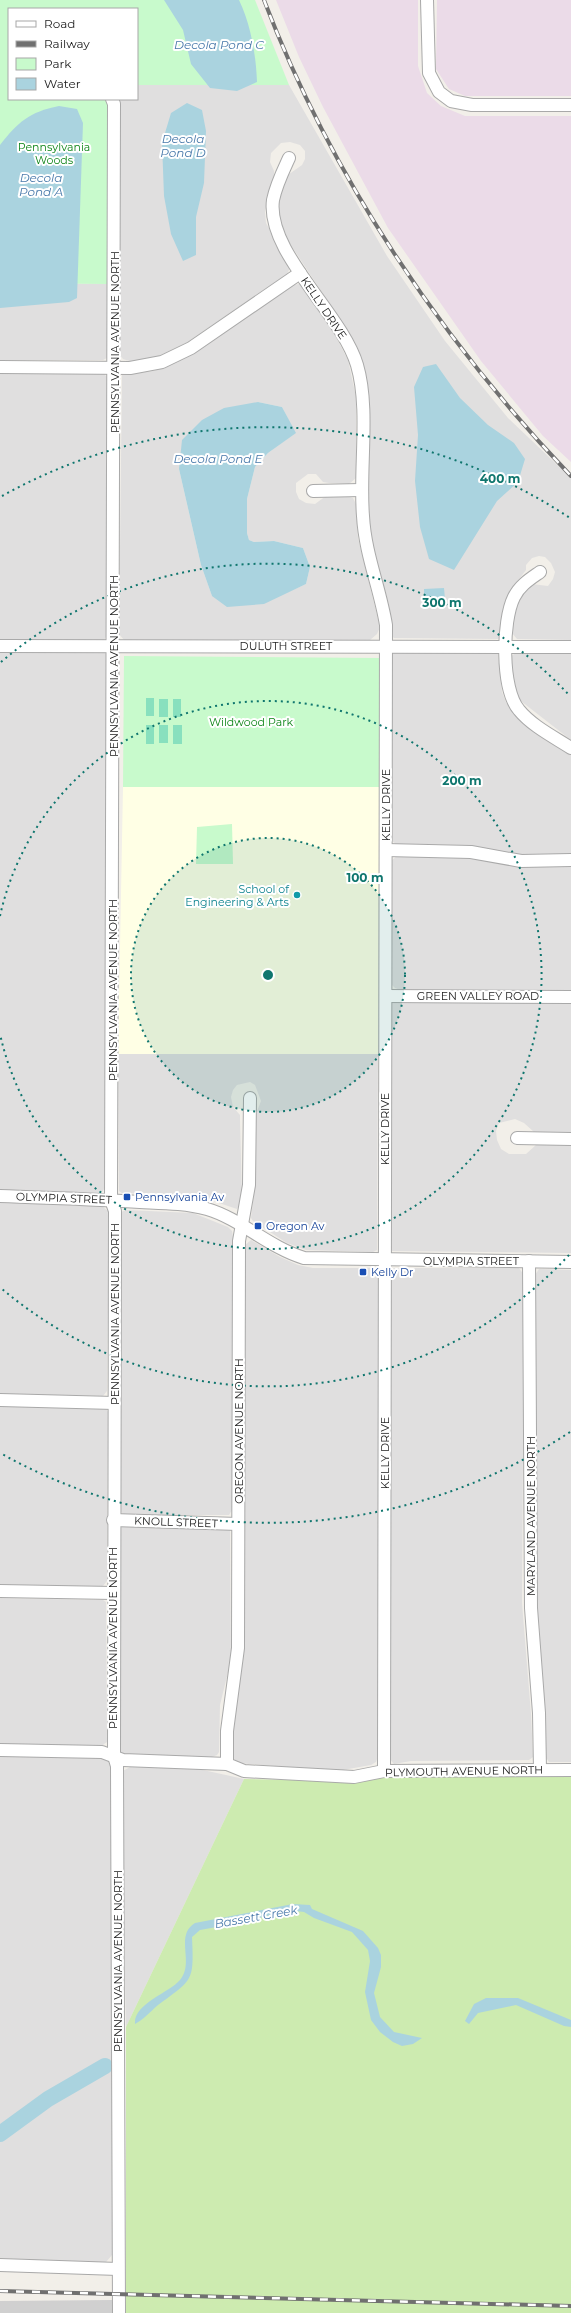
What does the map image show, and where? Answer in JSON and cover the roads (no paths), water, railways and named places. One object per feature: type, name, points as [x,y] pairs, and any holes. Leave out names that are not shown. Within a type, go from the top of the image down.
[{"type":"street","points":[[428,0],[428,67],[432,82],[439,92],[451,101],[472,105],[571,105]]},
{"type":"street","name":"PENNSYLVANIA AVENUE NORTH","points":[[112,100],[114,104],[115,367],[112,1200],[115,1211],[113,1593],[114,1756],[116,1766],[118,1949],[118,2313]]},
{"type":"street","name":"KELLY DRIVE","points":[[289,158],[274,200],[273,216],[277,231],[300,273],[339,327],[357,365],[363,405],[361,490],[364,538],[382,601],[386,646],[384,1770]]},
{"type":"street","points":[[0,367],[146,366],[177,357],[300,273]]},
{"type":"street","points":[[313,491],[361,490]]},
{"type":"street","points":[[540,572],[526,581],[514,596],[508,613],[507,678],[512,700],[527,718],[571,748]]},
{"type":"street","name":"DULUTH STREET","points":[[0,646],[571,647]]},
{"type":"street","points":[[386,850],[471,852],[521,861],[571,860]]},
{"type":"street","name":"GREEN VALLEY ROAD","points":[[386,996],[571,997]]},
{"type":"street","name":"OREGON AVENUE NORTH","points":[[227,1764],[227,1731],[238,1648],[239,1241],[249,1186],[250,1098]]},
{"type":"street","points":[[517,1138],[571,1139]]},
{"type":"street","name":"OLYMPIA STREET","points":[[0,1196],[176,1204],[206,1209],[220,1214],[288,1254],[304,1258],[571,1262]]},
{"type":"street","name":"MARYLAND AVENUE NORTH","points":[[529,1261],[531,1608],[539,1713],[540,1770]]},
{"type":"street","points":[[0,1400],[114,1403]]},
{"type":"street","name":"KNOLL STREET","points":[[113,1520],[238,1524]]},
{"type":"street","points":[[0,1591],[113,1593]]},
{"type":"street","name":"PLYMOUTH AVENUE NORTH","points":[[0,1750],[102,1752],[123,1760],[227,1764],[244,1771],[354,1777],[384,1770],[571,1770]]},
{"type":"street","points":[[0,2265],[118,2269]]},
{"type":"water","name":"Decola Pond C","points":[[164,0],[239,0],[247,20],[252,40],[257,82],[237,91],[210,88],[191,64],[183,30]]},
{"type":"water","name":"Decola Pond D","points":[[187,103],[202,110],[206,131],[204,183],[196,217],[196,255],[183,261],[171,234],[164,196],[162,143],[171,113]]},
{"type":"water","name":"Decola Pond A","points":[[59,106],[77,109],[83,123],[77,298],[69,302],[0,308],[0,145],[25,119],[40,111]]},
{"type":"water","points":[[436,364],[460,398],[488,425],[514,443],[525,459],[518,482],[497,501],[454,570],[429,559],[420,527],[415,481],[418,435],[414,387],[423,367]]},
{"type":"water","name":"Decola Pond E","points":[[258,402],[282,407],[296,433],[268,453],[255,467],[247,499],[247,533],[249,540],[254,542],[274,541],[303,548],[310,567],[306,584],[264,604],[227,607],[212,596],[201,565],[179,469],[182,440],[202,420],[224,408]]},
{"type":"water","points":[[444,588],[445,599],[424,600],[424,589]]},
{"type":"water","points":[[293,1904],[310,1905],[312,1909],[363,1931],[378,1948],[381,1955],[381,1967],[374,1993],[380,2017],[394,2032],[422,2038],[413,2044],[402,2046],[393,2042],[380,2032],[371,2020],[365,1992],[370,1961],[368,1950],[352,1932],[314,1918],[304,1912],[296,1911],[200,1930],[192,1937],[191,1971],[185,1984],[135,2024],[136,2017],[145,2005],[180,1980],[186,1965],[186,1935],[189,1928],[195,1923]]},
{"type":"water","points":[[486,1998],[518,1998],[571,2020],[571,2027],[564,2026],[516,2005],[478,2013],[469,2024],[465,2021],[474,2004]]},
{"type":"waterway","name":"Bassett Creek","points":[[0,2134],[48,2099],[105,2066]]},
{"type":"railway","points":[[264,0],[291,65],[322,130],[356,192],[394,253],[434,312],[478,369],[523,424],[571,476]]},
{"type":"railway","points":[[0,2291],[571,2306]]},
{"type":"place","name":"School of Engineering & Arts","points":[[297,895]]},
{"type":"place","name":"Pennsylvania Av","points":[[127,1197]]},
{"type":"place","name":"Oregon Av","points":[[258,1226]]},
{"type":"place","name":"Kelly Dr","points":[[363,1272]]},
{"type":"park label","name":"Pennsylvania Woods","points":[[54,153]]},
{"type":"park label","name":"Wildwood Park","points":[[251,722]]}]
